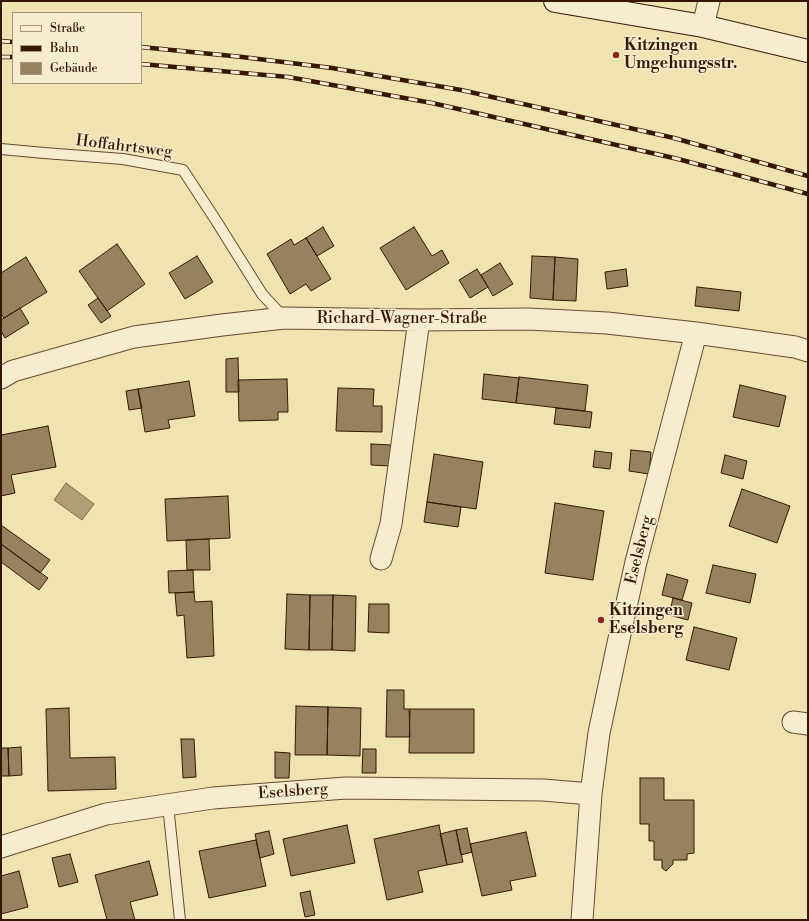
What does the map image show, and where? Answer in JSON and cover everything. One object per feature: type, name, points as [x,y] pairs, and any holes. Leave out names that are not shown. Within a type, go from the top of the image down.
[{"type":"main road","points":[[555,1],[704,26],[808,51]]},
{"type":"street","points":[[704,26],[709,1]]},
{"type":"street","name":"Richard-Wagner-Straße","points":[[1,378],[13,371],[134,337],[284,318],[419,320],[528,319],[599,322],[696,333],[808,351]]},
{"type":"street","points":[[381,559],[391,524],[419,320]]},
{"type":"street","name":"Eselsberg","points":[[582,920],[591,794],[599,733],[636,562],[696,333]]},
{"type":"street","name":"Eselsberg","points":[[1,847],[106,814],[213,798],[346,788],[544,790],[591,794]]},
{"type":"lane","name":"Hoffahrtsweg","points":[[1,149],[122,159],[184,170],[262,294],[284,318]]},
{"type":"lane","points":[[168,805],[180,920]]},
{"type":"shaded area","points":[[66,483],[94,504],[82,520],[54,500]]},
{"type":"building","points":[[323,227],[334,246],[317,256],[306,238]]},
{"type":"building","points":[[414,227],[432,256],[442,250],[449,263],[406,290],[380,248]]},
{"type":"building","points":[[306,238],[331,279],[311,291],[306,284],[290,294],[267,254],[291,239],[294,245]]},
{"type":"building","points":[[117,244],[145,284],[107,311],[79,271]]},
{"type":"building","points":[[197,256],[213,282],[185,299],[169,273]]},
{"type":"building","points":[[532,256],[555,257],[553,300],[530,298]]},
{"type":"building","points":[[26,257],[47,292],[4,318],[1,314],[1,273]]},
{"type":"building","points":[[555,257],[578,259],[576,301],[553,300]]},
{"type":"building","points":[[500,263],[513,284],[493,296],[481,275]]},
{"type":"building","points":[[477,269],[488,287],[470,298],[459,280]]},
{"type":"building","points":[[626,269],[628,286],[607,289],[605,272]]},
{"type":"building","points":[[697,287],[741,292],[739,311],[695,306]]},
{"type":"building","points":[[98,298],[111,316],[101,323],[88,305]]},
{"type":"building","points":[[20,308],[29,323],[5,338],[1,331],[1,320]]},
{"type":"building","points":[[238,358],[239,392],[226,392],[226,359]]},
{"type":"building","points":[[484,374],[519,378],[516,403],[482,399]]},
{"type":"building","points":[[519,377],[588,385],[585,411],[516,403]]},
{"type":"building","points":[[287,379],[288,412],[278,412],[278,420],[239,421],[238,380]]},
{"type":"building","points":[[189,381],[195,416],[168,420],[170,428],[145,432],[138,389]]},
{"type":"building","points":[[740,385],[786,396],[779,427],[733,417]]},
{"type":"building","points":[[338,388],[374,389],[373,406],[382,406],[382,432],[336,431]]},
{"type":"building","points":[[138,389],[142,408],[129,410],[126,391]]},
{"type":"building","points":[[556,408],[592,412],[590,428],[554,424]]},
{"type":"building","points":[[48,426],[56,467],[11,475],[15,493],[1,496],[1,435]]},
{"type":"building","points":[[371,444],[392,445],[391,466],[371,465]]},
{"type":"building","points":[[631,450],[651,452],[649,474],[629,471]]},
{"type":"building","points":[[595,451],[612,453],[610,469],[593,467]]},
{"type":"building","points":[[434,454],[483,462],[476,509],[427,502]]},
{"type":"building","points":[[725,455],[747,461],[743,479],[721,473]]},
{"type":"building","points":[[742,489],[790,506],[777,543],[729,526]]},
{"type":"building","points":[[228,496],[230,538],[167,541],[165,499]]},
{"type":"building","points":[[427,502],[461,507],[458,527],[424,522]]},
{"type":"building","points":[[555,503],[604,511],[593,580],[545,573]]},
{"type":"building","points":[[1,525],[50,560],[40,573],[1,544]]},
{"type":"building","points":[[209,539],[210,570],[187,570],[186,540]]},
{"type":"building","points":[[1,544],[48,578],[39,590],[1,562]]},
{"type":"building","points":[[713,565],[756,574],[750,603],[706,593]]},
{"type":"building","points":[[193,570],[194,592],[169,593],[168,571]]},
{"type":"building","points":[[667,574],[688,580],[682,600],[662,595]]},
{"type":"building","points":[[194,592],[195,602],[212,601],[214,656],[187,658],[184,615],[177,616],[175,593]]},
{"type":"building","points":[[287,594],[310,595],[309,650],[285,649]]},
{"type":"building","points":[[310,595],[333,595],[332,650],[309,650]]},
{"type":"building","points":[[333,595],[356,596],[355,651],[332,650]]},
{"type":"building","points":[[673,598],[692,603],[688,620],[669,615]]},
{"type":"building","points":[[369,604],[389,604],[389,633],[368,632]]},
{"type":"building","points":[[694,627],[737,638],[729,670],[686,660]]},
{"type":"building","points":[[387,690],[404,690],[404,709],[409,709],[410,737],[386,737]]},
{"type":"building","points":[[296,706],[328,707],[327,755],[295,755]]},
{"type":"building","points":[[328,707],[361,708],[360,756],[327,755]]},
{"type":"building","points":[[69,708],[70,758],[115,757],[116,789],[48,791],[46,709]]},
{"type":"building","points":[[410,709],[474,709],[474,753],[409,753]]},
{"type":"building","points":[[181,739],[194,739],[196,777],[183,778]]},
{"type":"building","points":[[21,747],[22,775],[9,776],[8,748]]},
{"type":"building","points":[[1,748],[8,748],[9,776],[1,776]]},
{"type":"building","points":[[363,749],[376,749],[376,773],[362,773]]},
{"type":"building","points":[[275,752],[290,753],[289,778],[275,778]]},
{"type":"building","points":[[640,778],[664,778],[664,800],[694,800],[694,853],[687,854],[687,860],[673,860],[673,864],[666,871],[662,868],[662,860],[654,860],[654,841],[649,841],[649,824],[640,824]]},
{"type":"building","points":[[347,825],[355,863],[291,876],[283,839]]},
{"type":"building","points":[[439,825],[447,865],[418,871],[423,892],[387,900],[374,839]]},
{"type":"building","points":[[467,828],[472,852],[461,855],[456,830]]},
{"type":"building","points":[[456,830],[463,862],[447,865],[440,834]]},
{"type":"building","points":[[269,831],[274,854],[260,858],[255,834]]},
{"type":"building","points":[[526,832],[536,876],[510,881],[512,890],[482,896],[470,844]]},
{"type":"building","points":[[256,840],[266,886],[209,898],[199,851]]},
{"type":"building","points":[[70,854],[78,882],[59,887],[52,858]]},
{"type":"building","points":[[149,861],[158,895],[130,902],[135,920],[107,920],[95,875]]},
{"type":"building","points":[[19,871],[28,907],[1,914],[1,876]]},
{"type":"building","points":[[310,891],[315,915],[305,917],[300,893]]},
{"type":"railway","points":[[1,41],[12,42]]},
{"type":"railway","points":[[142,47],[332,68],[461,90],[674,138],[808,176]]},
{"type":"railway","points":[[1,57],[12,57]]},
{"type":"railway","points":[[142,64],[288,77],[432,103],[678,159],[808,194]]},
{"type":"place","name":"Kitzingen Umgehungsstr.","points":[[616,55]]},
{"type":"place","name":"Kitzingen Eselsberg","points":[[601,620]]}]
